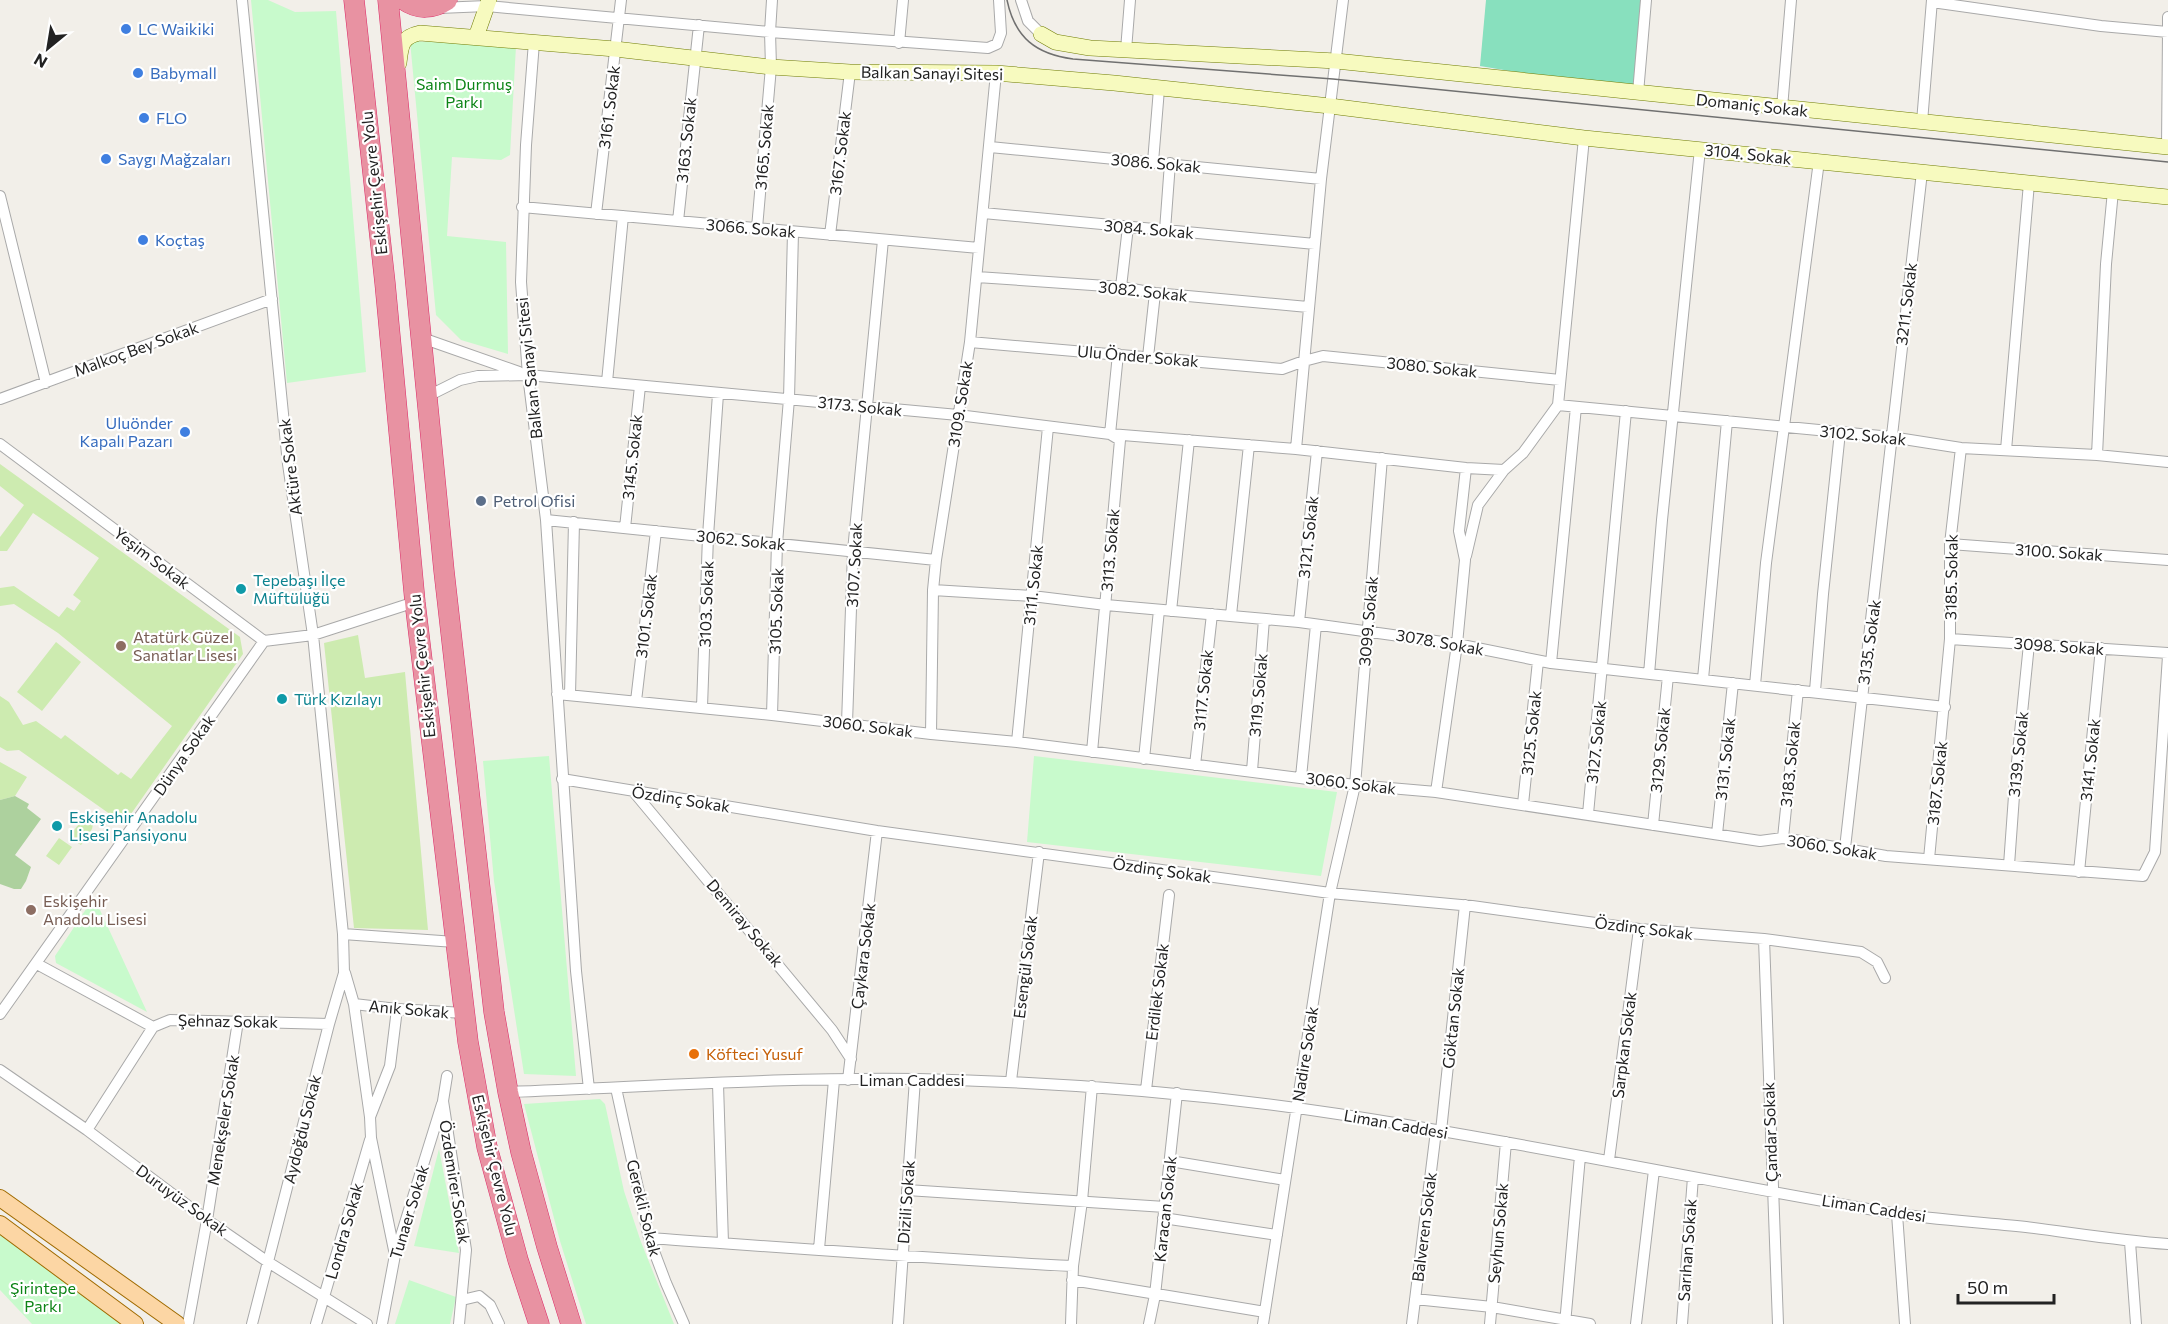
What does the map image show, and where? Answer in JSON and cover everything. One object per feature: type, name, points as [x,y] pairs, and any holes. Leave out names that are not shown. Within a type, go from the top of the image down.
[{"type":"highway","name":"Eskişehir Çevre Yolu","points":[[354,0],[385,283],[415,602],[464,1013],[487,1147],[518,1260],[539,1324]]},
{"type":"highway","name":"Eskişehir Çevre Yolu","points":[[388,0],[466,770],[495,1012],[508,1092],[521,1152],[571,1324]]},
{"type":"highway","points":[[404,0],[411,5],[441,4]]},
{"type":"main road","points":[[0,1197],[177,1324]]},
{"type":"main road","points":[[0,1224],[135,1324]]},
{"type":"street","name":"Aktüre Sokak","points":[[242,0],[288,464],[313,635],[343,934]]},
{"type":"street","name":"3161. Sokak","points":[[596,214],[621,0]]},
{"type":"street","name":"3165. Sokak","points":[[757,228],[771,67],[772,0]]},
{"type":"street","points":[[899,43],[903,0]]},
{"type":"street","points":[[441,4],[488,3],[699,26],[988,48],[997,44],[1001,33],[999,0]]},
{"type":"street","points":[[1021,0],[1028,21],[1041,34]]},
{"type":"street","points":[[1126,50],[1130,0]]},
{"type":"street","points":[[1296,449],[1321,179],[1343,0]]},
{"type":"street","points":[[1638,93],[1646,0]]},
{"type":"street","points":[[1782,108],[1791,0]]},
{"type":"street","points":[[1922,122],[1932,1],[2101,26],[2168,32]]},
{"type":"street","points":[[476,37],[488,3]]},
{"type":"street","points":[[2167,147],[2168,17]]},
{"type":"street","name":"3163. Sokak","points":[[678,221],[699,26]]},
{"type":"street","name":"Balkan Sanayi Sitesi","points":[[396,78],[403,42],[410,36],[420,33],[615,49],[771,67],[850,72],[996,73],[1330,106]]},
{"type":"street","name":"Domaniç Sokak","points":[[1041,34],[1055,42],[1071,46],[1336,61],[2167,147]]},
{"type":"street","name":"Balkan Sanayi Sitesi","points":[[534,42],[522,207],[521,282],[528,375],[546,520],[557,694]]},
{"type":"street","name":"3167. Sokak","points":[[830,235],[850,72]]},
{"type":"street","name":"3109. Sokak","points":[[932,734],[933,590],[970,342],[996,73]]},
{"type":"street","points":[[1153,162],[1159,88]]},
{"type":"street","name":"3104. Sokak","points":[[1330,106],[1584,138],[2168,197]]},
{"type":"street","points":[[1436,792],[1457,644],[1465,560],[1478,505],[1504,470],[1523,453],[1558,405],[1584,138]]},
{"type":"street","name":"3086. Sokak","points":[[990,147],[1321,179]]},
{"type":"street","points":[[1649,674],[1662,520],[1700,149]]},
{"type":"street","points":[[1755,685],[1766,563],[1819,161]]},
{"type":"street","points":[[1165,230],[1170,164]]},
{"type":"street","name":"3211. Sokak","points":[[1891,437],[1922,172]]},
{"type":"street","points":[[2006,450],[2029,183]]},
{"type":"street","points":[[2097,455],[2106,264],[2113,191]]},
{"type":"street","points":[[0,196],[46,383]]},
{"type":"street","name":"3066. Sokak","points":[[522,207],[979,248]]},
{"type":"street","name":"3084. Sokak","points":[[983,213],[1315,244]]},
{"type":"street","points":[[607,382],[623,216]]},
{"type":"street","points":[[1121,287],[1128,227]]},
{"type":"street","name":"3105. Sokak","points":[[772,715],[777,543],[789,399],[793,232]]},
{"type":"street","name":"3107. Sokak","points":[[847,723],[854,551],[883,240]]},
{"type":"street","name":"3082. Sokak","points":[[977,277],[1121,287],[1155,293],[1308,307]]},
{"type":"street","points":[[1148,357],[1155,293]]},
{"type":"street","name":"Malkoç Bey Sokak","points":[[0,399],[272,299]]},
{"type":"street","points":[[422,338],[528,375]]},
{"type":"street","name":"Ulu Önder Sokak","points":[[970,342],[1282,369],[1304,361]]},
{"type":"street","name":"3113. Sokak","points":[[1092,752],[1120,440],[1110,434],[1118,354]]},
{"type":"street","name":"3080. Sokak","points":[[1304,361],[1323,356],[1560,380]]},
{"type":"street","name":"3173. Sokak","points":[[428,396],[460,380],[478,376],[528,375],[958,415],[1110,434],[1296,449],[1466,468],[1504,470]]},
{"type":"street","name":"3145. Sokak","points":[[625,528],[640,386]]},
{"type":"street","name":"3103. Sokak","points":[[702,707],[708,536],[718,394]]},
{"type":"street","name":"3102. Sokak","points":[[1558,405],[1891,437],[1961,448],[2097,455],[2168,462]]},
{"type":"street","points":[[1551,663],[1576,406]]},
{"type":"street","name":"3127. Sokak","points":[[1588,814],[1626,411]]},
{"type":"street","points":[[1703,679],[1727,421]]},
{"type":"street","name":"3111. Sokak","points":[[1017,742],[1048,427]]},
{"type":"street","points":[[1815,691],[1840,432]]},
{"type":"street","name":"3135. Sokak","points":[[1845,848],[1861,698],[1874,612],[1891,437]]},
{"type":"street","points":[[1144,759],[1189,440]]},
{"type":"street","name":"Yeşim Sokak","points":[[0,444],[264,642]]},
{"type":"street","points":[[1231,615],[1249,445]]},
{"type":"street","name":"3185. Sokak","points":[[1945,707],[1950,639],[1950,544],[1961,448]]},
{"type":"street","name":"3121. Sokak","points":[[1299,622],[1317,451]]},
{"type":"street","name":"3099. Sokak","points":[[1355,785],[1382,458]]},
{"type":"street","points":[[1465,560],[1459,531],[1466,468]]},
{"type":"street","name":"3062. Sokak","points":[[546,520],[936,560]]},
{"type":"street","points":[[570,695],[574,522]]},
{"type":"street","name":"3101. Sokak","points":[[636,700],[656,531]]},
{"type":"street","name":"3100. Sokak","points":[[1950,544],[2168,560]]},
{"type":"street","name":"3078. Sokak","points":[[933,590],[1032,596],[1299,622],[1457,644],[1538,661],[1603,670],[1815,691],[1945,707]]},
{"type":"street","points":[[264,642],[313,635],[415,602]]},
{"type":"street","name":"3117. Sokak","points":[[1195,765],[1212,614]]},
{"type":"street","name":"3119. Sokak","points":[[1252,771],[1264,619]]},
{"type":"street","points":[[1301,777],[1316,625]]},
{"type":"street","name":"3098. Sokak","points":[[1950,639],[2168,654]]},
{"type":"street","name":"Dünya Sokak","points":[[0,1014],[264,642]]},
{"type":"street","name":"3139. Sokak","points":[[2009,865],[2029,644]]},
{"type":"street","name":"3141. Sokak","points":[[2079,872],[2101,648]]},
{"type":"street","name":"3060. Sokak","points":[[557,694],[636,700],[847,723],[1355,785],[1436,792],[1760,841],[1783,838],[1886,856],[2143,876],[2155,852],[2168,654]]},
{"type":"street","name":"3125. Sokak","points":[[1523,804],[1538,661]]},
{"type":"street","name":"3129. Sokak","points":[[1653,825],[1668,676]]},
{"type":"street","name":"3131. Sokak","points":[[1717,834],[1733,683]]},
{"type":"street","name":"3183. Sokak","points":[[1783,838],[1798,690]]},
{"type":"street","points":[[557,694],[576,970],[589,1089]]},
{"type":"street","name":"3187. Sokak","points":[[1929,859],[1945,707]]},
{"type":"street","name":"Özdinç Sokak","points":[[562,779],[877,831],[1330,893],[1465,905],[1639,929],[1764,939],[1861,951],[1877,962],[1885,978]]},
{"type":"street","name":"Nadire Sokak","points":[[1263,1324],[1330,893],[1355,785]]},
{"type":"street","name":"Demiray Sokak","points":[[633,791],[832,1030],[851,1059]]},
{"type":"street","name":"Çaykara Sokak","points":[[848,1080],[877,831]]},
{"type":"street","name":"Esengül Sokak","points":[[1011,1081],[1039,852]]},
{"type":"street","name":"Erdilek Sokak","points":[[1146,1090],[1169,895]]},
{"type":"street","name":"Göktan Sokak","points":[[1438,1131],[1465,905]]},
{"type":"street","name":"Sarpkan Sokak","points":[[1609,1160],[1639,929]]},
{"type":"street","points":[[343,934],[455,942]]},
{"type":"street","name":"Aydoğdu Sokak","points":[[252,1324],[344,973],[343,934]]},
{"type":"street","name":"Çandar Sokak","points":[[1764,939],[1778,1324]]},
{"type":"street","name":"Şehnaz Sokak","points":[[37,964],[153,1027],[170,1020],[329,1024]]},
{"type":"street","points":[[344,973],[354,1004],[370,1117]]},
{"type":"street","name":"Anık Sokak","points":[[354,1004],[464,1013]]},
{"type":"street","name":"Londra Sokak","points":[[395,1255],[371,1138],[370,1117],[390,1066],[398,1009]]},
{"type":"street","name":"Menekşeler Sokak","points":[[188,1324],[238,1022]]},
{"type":"street","points":[[87,1130],[153,1027]]},
{"type":"street","name":"Duruyüz Sokak","points":[[0,1070],[87,1130],[207,1220],[268,1262],[367,1324]]},
{"type":"street","name":"Özdemirer Sokak","points":[[447,1076],[443,1101],[466,1250],[459,1324]]},
{"type":"street","name":"Liman Caddesi","points":[[508,1092],[915,1079],[1011,1081],[1146,1090],[1296,1108],[1506,1142],[1897,1214],[2024,1227],[2130,1242],[2168,1244]]},
{"type":"street","name":"Dizili Sokak","points":[[898,1324],[915,1079]]},
{"type":"street","points":[[819,1249],[834,1080]]},
{"type":"street","points":[[718,1084],[723,1243]]},
{"type":"street","points":[[1071,1324],[1073,1266],[1082,1200],[1092,1086]]},
{"type":"street","name":"Gerekli Sokak","points":[[616,1088],[649,1238],[684,1324]]},
{"type":"street","name":"Karacan Sokak","points":[[1149,1324],[1155,1294],[1177,1093]]},
{"type":"street","name":"Tunaer Sokak","points":[[382,1324],[395,1255],[443,1101]]},
{"type":"street","name":"Balveren Sokak","points":[[1412,1324],[1438,1131]]},
{"type":"street","name":"Londra Sokak","points":[[316,1324],[371,1138]]},
{"type":"street","name":"Seyhun Sokak","points":[[1490,1324],[1506,1142]]},
{"type":"street","points":[[1565,1322],[1580,1156]]},
{"type":"street","points":[[1170,1161],[1285,1180]]},
{"type":"street","points":[[1636,1324],[1654,1170]]},
{"type":"street","name":"Sarıhan Sokak","points":[[1682,1324],[1693,1177]]},
{"type":"street","points":[[907,1190],[1082,1200],[1164,1212],[1277,1235]]},
{"type":"street","points":[[1897,1214],[1905,1324]]},
{"type":"street","points":[[649,1238],[902,1257],[1073,1266]]},
{"type":"street","points":[[2130,1242],[2136,1324]]},
{"type":"street","points":[[1072,1280],[1265,1312]]},
{"type":"street","points":[[462,1300],[479,1296],[490,1305],[499,1324]]},
{"type":"street","points":[[1415,1299],[1492,1307],[1565,1322],[1590,1324]]},
{"type":"green space","points":[[251,0],[268,0],[295,12],[336,11],[366,372],[287,383]]},
{"type":"green space","points":[[1486,0],[1644,0],[1637,85],[1540,76],[1480,66]]},
{"type":"green space","name":"Saim Durmuş Parkı","points":[[410,41],[516,46],[510,155],[501,160],[452,157],[447,236],[506,242],[508,354],[461,340],[436,315]]},
{"type":"green space","points":[[0,464],[240,637],[243,654],[124,824],[19,750],[7,751],[0,747],[0,696],[9,702],[23,725],[36,721],[61,739],[65,735],[118,775],[121,772],[131,779],[172,726],[58,633],[14,604],[0,606],[0,588],[14,586],[59,617],[67,607],[74,611],[81,601],[73,595],[99,558],[33,513],[7,551],[0,551],[0,537],[24,505],[0,486]]},
{"type":"green space","points":[[358,635],[365,678],[405,672],[428,930],[354,928],[324,643]]},
{"type":"green space","points":[[56,642],[81,662],[42,711],[17,692]]},
{"type":"green space","points":[[549,756],[576,1076],[524,1074],[494,881],[483,761]]},
{"type":"green space","points":[[1034,756],[1337,792],[1321,876],[1027,842]]},
{"type":"green space","points":[[0,762],[27,777],[15,796],[0,800]]},
{"type":"green space","points":[[15,796],[29,804],[27,808],[41,819],[15,855],[31,867],[21,889],[0,884],[0,800]]},
{"type":"green space","points":[[84,817],[93,824],[81,845],[69,837]]},
{"type":"green space","points":[[59,838],[72,847],[59,865],[46,856]]},
{"type":"green space","points":[[94,897],[147,1012],[56,963],[55,956]]},
{"type":"green space","points":[[600,1099],[605,1104],[624,1191],[641,1242],[674,1324],[586,1324],[560,1241],[524,1104]]},
{"type":"green space","points":[[439,1149],[459,1253],[414,1246]]},
{"type":"green space","name":"Şirintepe Parkı","points":[[0,1234],[122,1324],[32,1324],[0,1290]]},
{"type":"green space","points":[[409,1280],[456,1297],[450,1324],[395,1324]]},
{"type":"tram line","points":[[1007,0],[1015,25],[1029,42],[1048,53],[1073,59],[1333,79],[2168,162]]},
{"type":"place","name":"LC Waikiki","points":[[126,29]]},
{"type":"place","name":"Babymall","points":[[138,73]]},
{"type":"place","name":"FLO","points":[[144,118]]},
{"type":"place","name":"Saygı Mağzaları","points":[[106,159]]},
{"type":"place","name":"Koçtaş","points":[[143,240]]},
{"type":"place","name":"Uluönder Kapalı Pazarı","points":[[185,432]]},
{"type":"place","name":"Petrol Ofisi","points":[[481,501]]},
{"type":"place","name":"Tepebaşı İlçe Müftülüğü","points":[[241,589]]},
{"type":"place","name":"Atatürk Güzel Sanatlar Lisesi","points":[[121,646]]},
{"type":"place","name":"Türk Kızılayı","points":[[282,699]]},
{"type":"place","name":"Eskişehir Anadolu Lisesi Pansiyonu","points":[[57,826]]},
{"type":"place","name":"Eskişehir Anadolu Lisesi","points":[[31,910]]},
{"type":"place","name":"Köfteci Yusuf","points":[[694,1054]]}]
